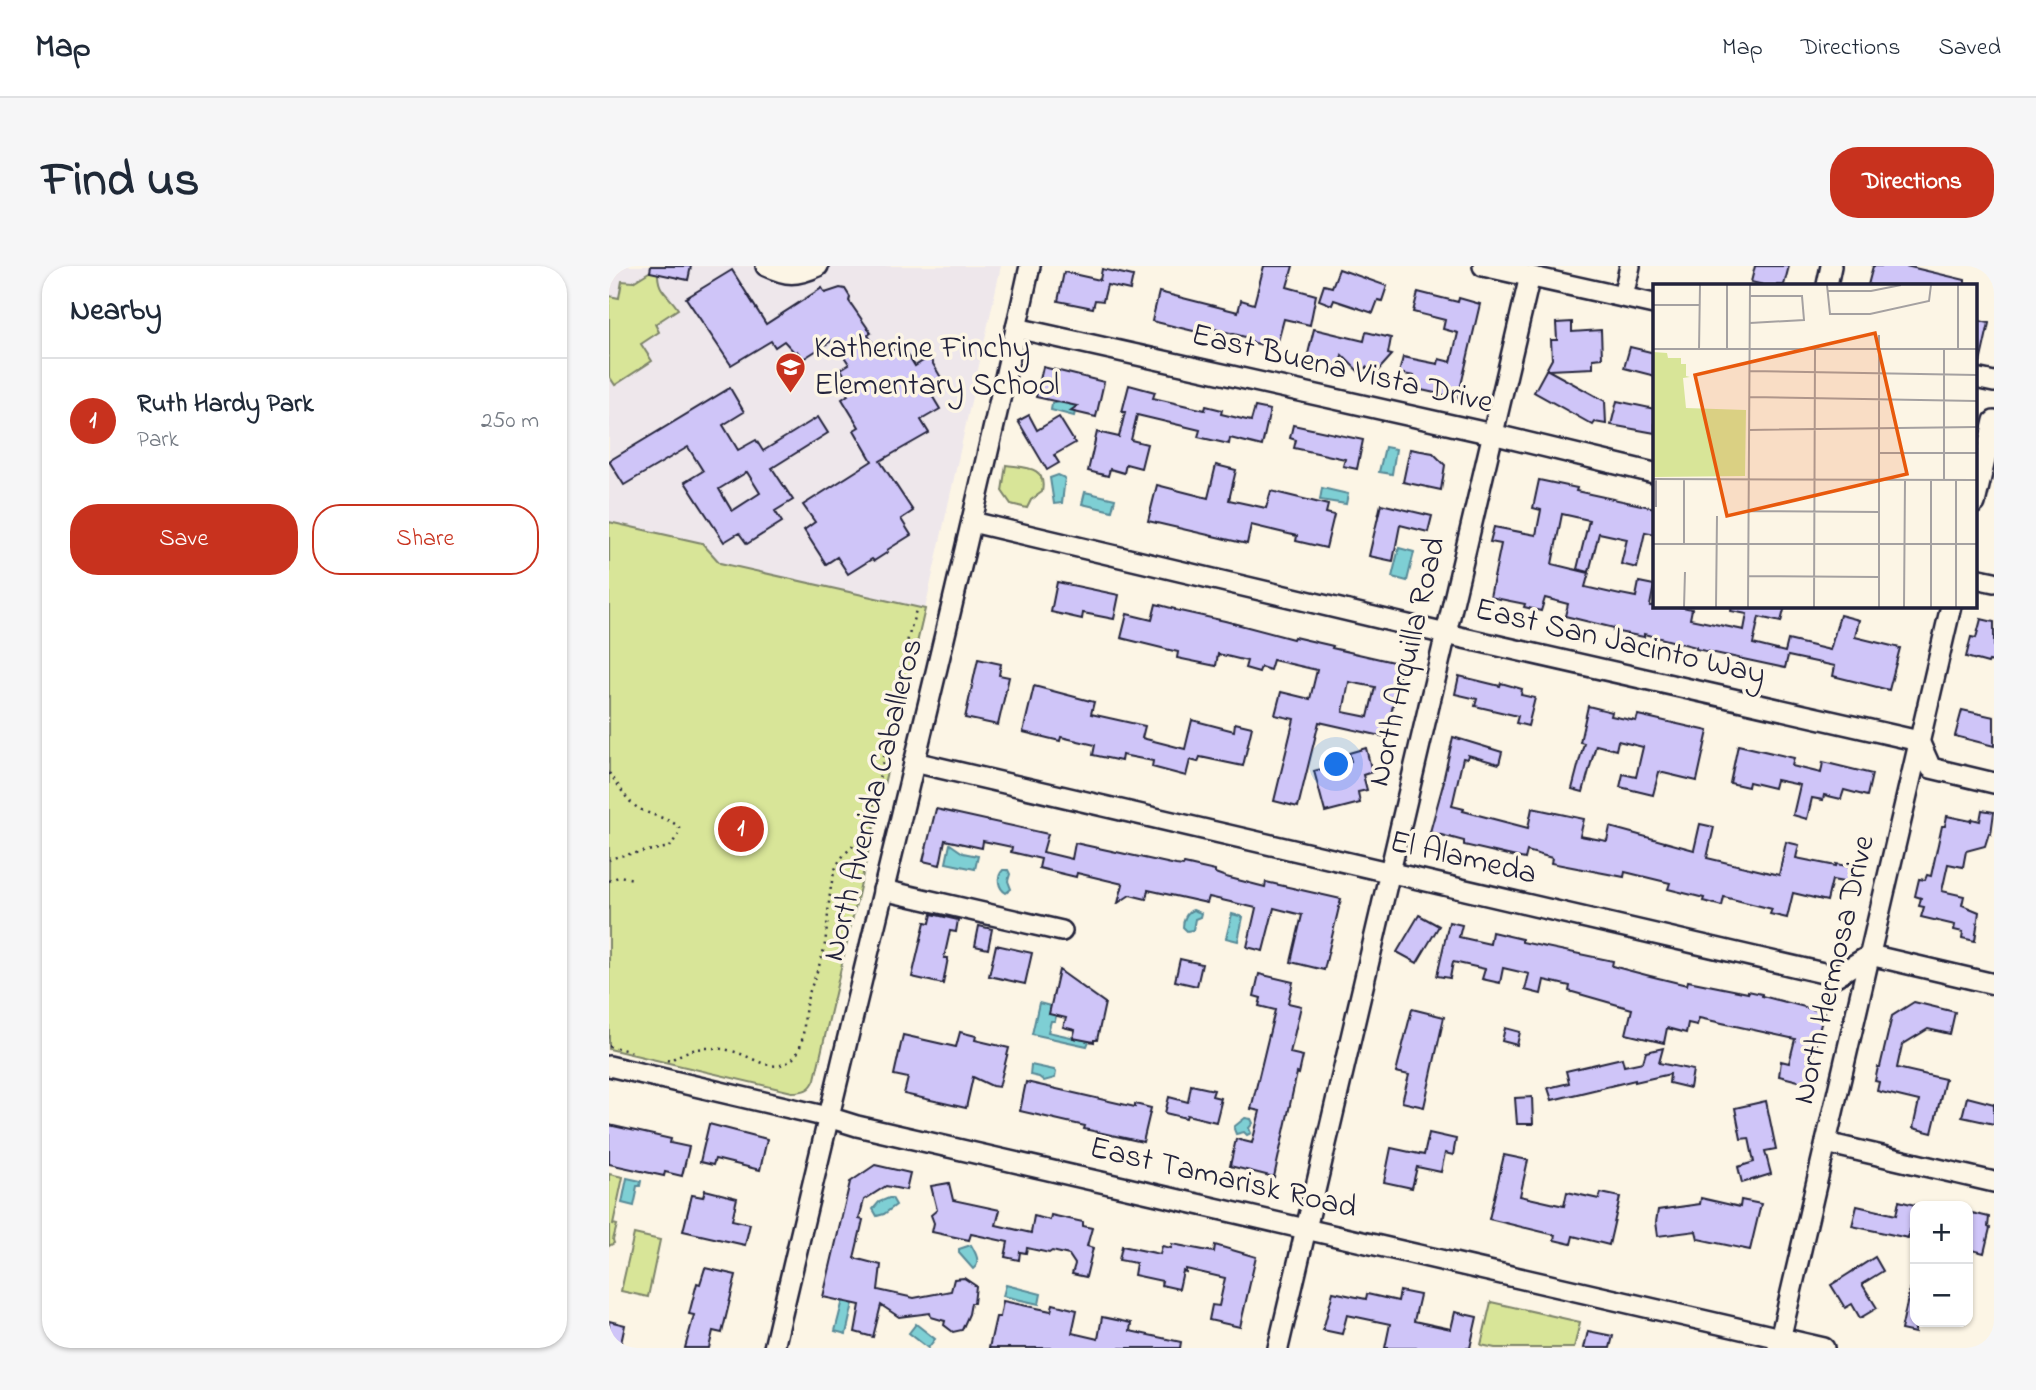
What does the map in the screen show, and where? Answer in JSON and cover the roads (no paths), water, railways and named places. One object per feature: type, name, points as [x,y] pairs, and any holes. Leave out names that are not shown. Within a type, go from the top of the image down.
[{"type":"street","points":[[765,266],[781,273],[796,274],[818,266]]},
{"type":"street","name":"North Avenida Caballeros","points":[[774,1348],[972,522],[1030,266]]},
{"type":"street","points":[[1483,266],[1653,304]]},
{"type":"street","points":[[1623,297],[1630,266]]},
{"type":"street","points":[[1826,284],[1831,266]]},
{"type":"street","name":"North Arquilla Road","points":[[1278,1348],[1530,276]]},
{"type":"street","name":"East Buena Vista Drive","points":[[1016,328],[1492,434],[1653,473]]},
{"type":"street","points":[[1976,378],[1994,382]]},
{"type":"street","points":[[1976,499],[1994,421]]},
{"type":"street","name":"East San Jacinto Way","points":[[972,522],[1446,634],[1919,741]]},
{"type":"street","points":[[1976,578],[1994,582]]},
{"type":"street","name":"North Hermosa Drive","points":[[1779,1343],[1951,607]]},
{"type":"street","points":[[1919,741],[1931,768],[1994,783]]},
{"type":"street","name":"El Alameda","points":[[914,762],[1836,976],[1870,955]]},
{"type":"street","points":[[883,890],[1062,931]]},
{"type":"street","points":[[1870,955],[1994,984]]},
{"type":"street","name":"East Tamarisk Road","points":[[609,1066],[1779,1343],[1824,1348]]},
{"type":"street","points":[[1826,1143],[1994,1182]]},
{"type":"water","points":[[1078,401],[1074,416],[1051,410],[1052,403]]},
{"type":"water","points":[[1385,447],[1396,449],[1392,474],[1379,472]]},
{"type":"water","points":[[1058,475],[1065,478],[1062,503],[1054,504],[1050,478]]},
{"type":"water","points":[[1322,488],[1348,494],[1346,504],[1320,500]]},
{"type":"water","points":[[1085,492],[1115,499],[1112,511],[1082,504]]},
{"type":"water","points":[[1399,548],[1414,552],[1407,581],[1392,577]]},
{"type":"water","points":[[950,844],[963,853],[978,856],[975,869],[946,863]]},
{"type":"water","points":[[1003,870],[1008,870],[1010,874],[1008,881],[1011,889],[1006,893],[999,882]]},
{"type":"water","points":[[1193,910],[1201,913],[1200,917],[1195,919],[1193,930],[1187,931],[1183,927],[1184,922]]},
{"type":"water","points":[[1232,914],[1243,917],[1238,941],[1226,938]]},
{"type":"water","points":[[1039,1003],[1051,1006],[1056,1016],[1055,1021],[1051,1021],[1048,1032],[1089,1041],[1087,1046],[1032,1034]]},
{"type":"water","points":[[1031,1065],[1054,1070],[1055,1078],[1044,1081],[1030,1075]]},
{"type":"water","points":[[1245,1118],[1251,1119],[1253,1123],[1249,1128],[1251,1133],[1236,1134],[1235,1126]]},
{"type":"water","points":[[627,1178],[641,1181],[640,1186],[637,1186],[634,1206],[622,1203]]},
{"type":"water","points":[[892,1198],[896,1205],[877,1216],[873,1209],[879,1202]]},
{"type":"water","points":[[971,1245],[977,1261],[973,1269],[959,1253],[959,1249]]},
{"type":"water","points":[[1006,1285],[1041,1294],[1039,1304],[1003,1296]]},
{"type":"water","points":[[844,1296],[854,1299],[846,1334],[835,1331]]},
{"type":"water","points":[[916,1324],[935,1339],[928,1348],[909,1333]]},
{"type":"place","name":"Katherine Finchy Elementary School","points":[[791,394]]},
{"type":"place","name":"Ruth Hardy Park","points":[[741,829]]}]
